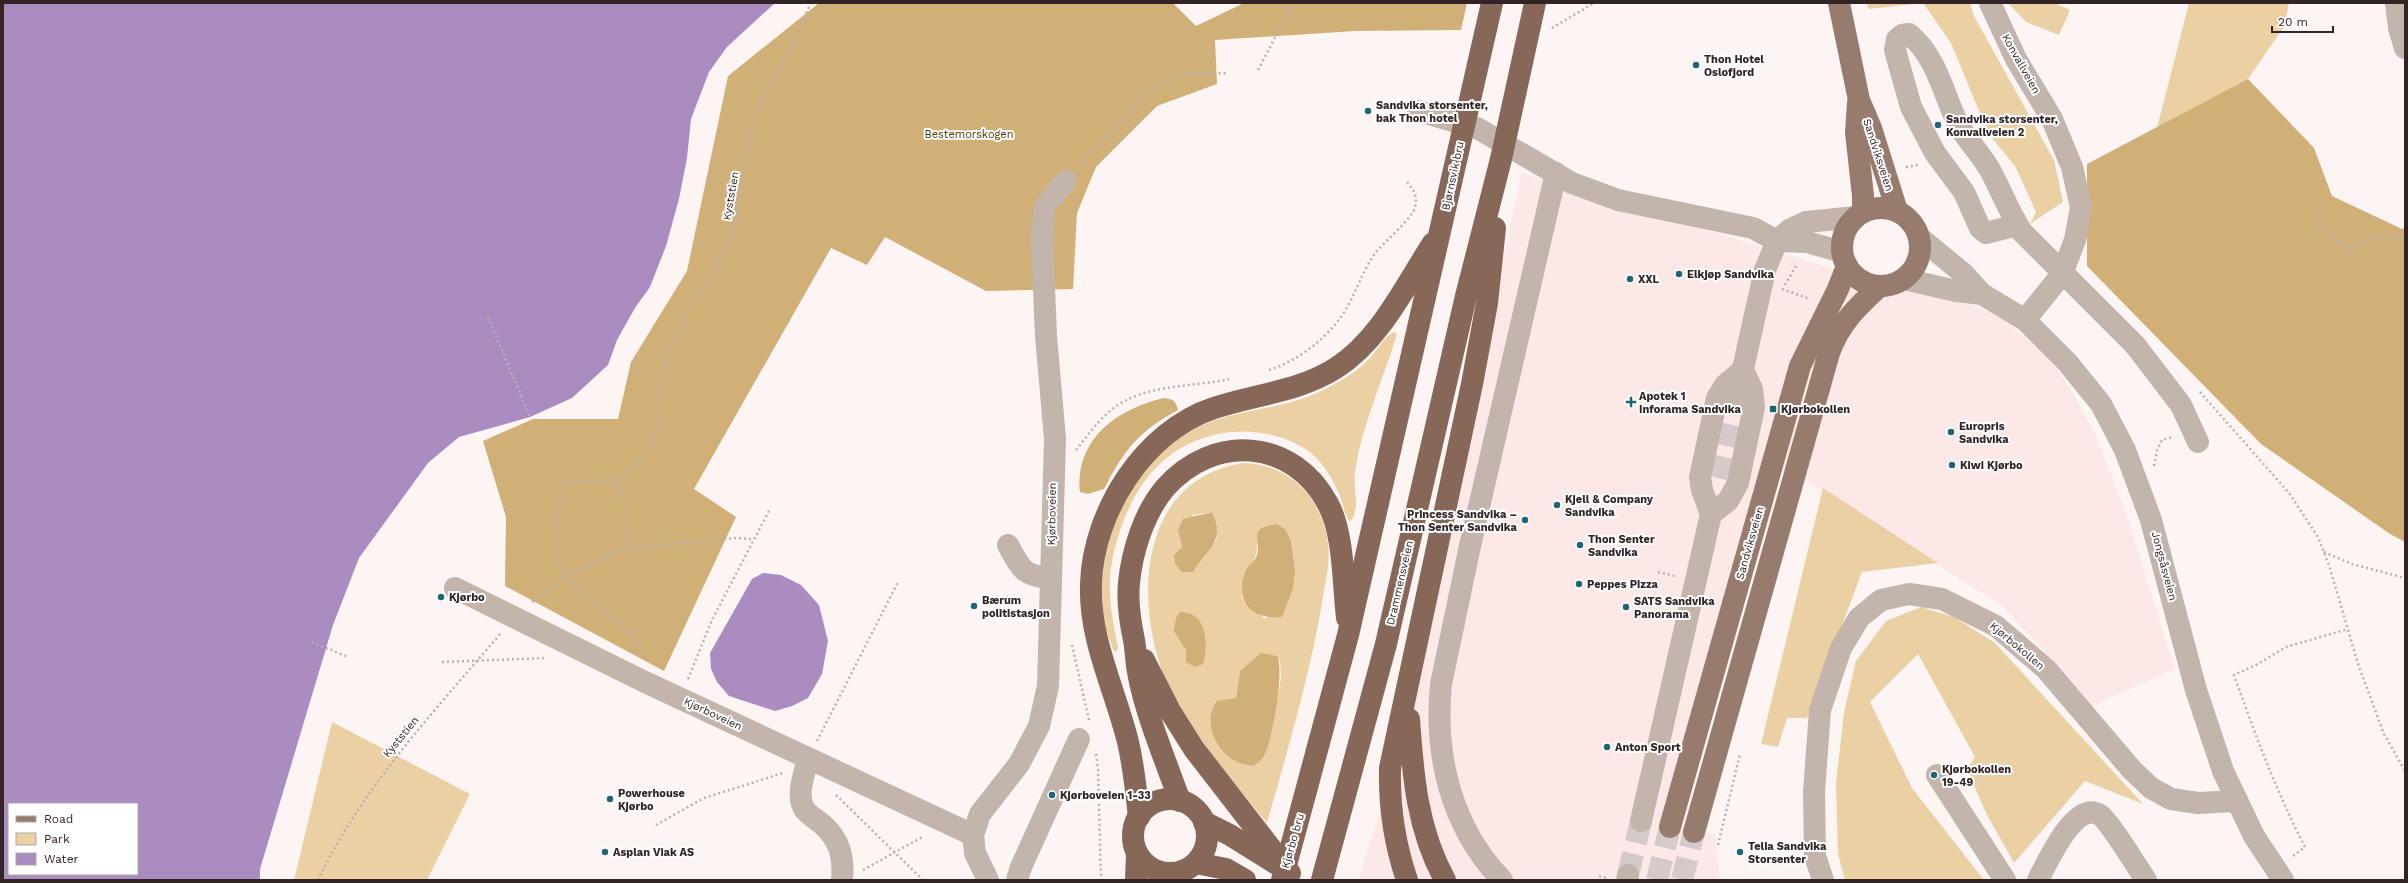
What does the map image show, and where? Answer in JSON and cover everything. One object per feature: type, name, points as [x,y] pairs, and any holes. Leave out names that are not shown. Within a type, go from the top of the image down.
[{"type":"highway","name":"Bjørnsvik bru","points":[[1348,635],[1492,3]]},
{"type":"highway","points":[[1407,880],[1395,841],[1390,799],[1390,768],[1407,698],[1419,628],[1476,362],[1487,303],[1487,240],[1501,160],[1535,3]]},
{"type":"highway","points":[[1139,817],[1129,748],[1102,659],[1091,610],[1093,562],[1108,512],[1134,469],[1164,436],[1198,414],[1214,408],[1274,394],[1318,379],[1338,367],[1366,343],[1441,231]]},
{"type":"highway","name":"Drammensveien","points":[[1322,880],[1336,834],[1386,644],[1487,240]]},
{"type":"highway","points":[[1180,801],[1138,673],[1128,605],[1131,565],[1137,543],[1153,506],[1164,489],[1188,468],[1217,453],[1238,450],[1261,451],[1278,455],[1309,478],[1322,493],[1329,506],[1336,526],[1348,635]]},
{"type":"highway","name":"Kjørbo bru","points":[[1290,878],[1304,803],[1348,635]]},
{"type":"highway","points":[[1134,642],[1170,710],[1194,749],[1290,878]]},
{"type":"highway","points":[[1407,698],[1412,771],[1418,812],[1429,845],[1445,880]]},
{"type":"highway","points":[[1136,880],[1137,853],[1134,841],[1134,829],[1139,817],[1143,811],[1156,802],[1172,799],[1180,801],[1198,812],[1204,822],[1207,844],[1203,854],[1186,871]]},
{"type":"highway","points":[[1204,822],[1230,835],[1290,878]]},
{"type":"highway","points":[[1137,853],[1142,860],[1156,870],[1165,873],[1226,869],[1245,880]]},
{"type":"main road","name":"Sandviksveien","points":[[1839,3],[1858,100],[1871,128],[1897,211]]},
{"type":"main road","name":"Sandviksveien","points":[[1858,100],[1856,132],[1863,196],[1859,215]]},
{"type":"main road","points":[[1880,208],[1897,211],[1912,222],[1920,238],[1918,261],[1904,279],[1889,286],[1880,286],[1861,281],[1844,259],[1843,236],[1859,215],[1880,208]]},
{"type":"main road","name":"Sandviksveien","points":[[1670,827],[1800,366],[1838,289],[1844,259]]},
{"type":"main road","points":[[1694,832],[1829,353],[1836,335],[1847,317],[1880,286]]},
{"type":"street","name":"Konvallveien","points":[[1990,3],[2016,59],[2052,119],[2072,168],[2080,207],[2075,240],[2062,274],[2025,320]]},
{"type":"street","points":[[2396,3],[2399,28],[2405,48]]},
{"type":"street","points":[[2017,225],[1986,233],[1980,228],[1964,192],[1935,153],[1911,107],[1895,50],[1897,39],[1902,35],[1909,34],[1915,39],[1931,59],[1958,123],[1990,170],[2017,225],[2062,274],[2135,345],[2181,405],[2196,437]]},
{"type":"street","points":[[1426,112],[1477,128],[1589,190],[1618,200],[1753,228],[1777,241],[1808,242],[1844,259]]},
{"type":"street","points":[[1502,880],[1476,848],[1452,799],[1441,750],[1439,706],[1441,684],[1551,170]]},
{"type":"street","name":"Kjørboveien","points":[[988,880],[975,853],[973,835],[980,814],[1019,764],[1040,726],[1048,686],[1055,439],[1046,336],[1042,239],[1045,206],[1066,181]]},
{"type":"street","points":[[1736,400],[1764,270],[1777,241],[1789,230],[1806,222],[1859,215]]},
{"type":"street","name":"Jongsåsveien","points":[[1920,238],[1964,274],[1982,294],[2025,320],[2048,342],[2094,394],[2124,450],[2151,520],[2209,731],[2236,801],[2258,842],[2285,870]]},
{"type":"street","name":"Jongsåsveien","points":[[1904,279],[1956,291],[1982,294]]},
{"type":"street","points":[[1711,514],[1728,501],[1738,483],[1754,408],[1752,389],[1742,370]]},
{"type":"street","points":[[1641,821],[1711,514],[1702,490],[1701,470],[1717,398],[1725,385],[1742,370]]},
{"type":"street","points":[[1008,545],[1022,571],[1034,577],[1051,578]]},
{"type":"street","name":"Kjørboveien","points":[[455,588],[645,682],[973,835]]},
{"type":"street","name":"Kjørbokollen","points":[[1823,880],[1815,856],[1814,792],[1820,710],[1841,648],[1860,618],[1882,600],[1910,594],[1942,599],[1996,626],[2046,669],[2132,770],[2151,788],[2171,799],[2198,803],[2236,801]]},
{"type":"street","points":[[1017,880],[1021,867],[1078,739]]},
{"type":"street","points":[[808,758],[800,790],[805,810],[828,830],[839,847],[844,864],[842,878]]},
{"type":"street","points":[[1937,775],[2005,880]]},
{"type":"street","points":[[2038,880],[2058,843],[2073,822],[2084,812],[2092,812],[2100,815],[2108,824],[2146,880]]},
{"type":"path","name":"Kyststien","points":[[615,480],[643,458],[658,431],[657,387],[674,339],[688,311],[713,275],[736,221],[748,140],[760,104],[780,70],[811,3]]},
{"type":"path","points":[[1258,70],[1293,3]]},
{"type":"path","points":[[1552,28],[1594,3]]},
{"type":"path","points":[[1066,181],[1122,118],[1150,90],[1184,74],[1227,73]]},
{"type":"path","points":[[2322,203],[2319,224],[2349,252],[2369,238],[2405,236]]},
{"type":"path","points":[[1783,290],[1789,274],[1802,259]]},
{"type":"path","points":[[488,316],[530,417]]},
{"type":"path","points":[[2195,387],[2289,493],[2306,516],[2324,551],[2348,629],[2384,734],[2405,771]]},
{"type":"path","points":[[2152,470],[2156,450],[2162,440],[2196,437]]},
{"type":"path","points":[[624,549],[629,526],[628,511],[624,497],[615,480],[564,482],[554,528],[556,553],[564,577],[631,633],[642,653],[645,682]]},
{"type":"path","points":[[680,698],[712,620],[752,539],[770,509]]},
{"type":"path","name":"Kyststien","points":[[318,880],[334,846],[370,789],[409,739],[515,617],[564,577],[624,549],[736,538],[752,539]]},
{"type":"path","points":[[2324,551],[2352,564],[2405,578]]},
{"type":"path","points":[[656,824],[704,798],[776,776],[808,758],[898,582]]},
{"type":"path","points":[[2285,870],[2305,847],[2284,806],[2263,755],[2234,675],[2256,665],[2286,647],[2348,629]]},
{"type":"path","points":[[312,642],[348,657]]},
{"type":"path","points":[[442,662],[477,662],[547,658]]},
{"type":"path","points":[[833,792],[893,853],[923,880]]},
{"type":"path","points":[[842,878],[852,876],[934,830],[943,821]]},
{"type":"shaded area","points":[[1522,173],[1837,270],[1929,291],[1975,306],[2003,319],[2048,357],[2071,390],[2096,436],[2125,510],[2175,669],[2092,706],[2004,607],[1765,455],[1662,821],[1715,834],[1720,880],[1358,880],[1390,782]]},
{"type":"green space","name":"Bestemorskogen","points":[[819,3],[1173,3],[1196,26],[1244,3],[1467,3],[1461,30],[1355,31],[1215,40],[1217,84],[1157,106],[1096,167],[1077,213],[1073,289],[986,291],[885,237],[867,265],[831,248],[694,489],[736,517],[664,671],[505,586],[506,517],[483,441],[533,419],[618,419],[631,362],[687,271],[728,76]]},
{"type":"green space","points":[[1866,3],[1923,3],[1869,9]]},
{"type":"green space","points":[[1923,3],[1970,3],[1974,16],[2054,160],[2063,202],[2030,224],[2036,212],[2015,166],[1988,133],[1951,43]]},
{"type":"green space","points":[[2008,3],[2054,3],[2070,10],[2059,35],[2026,22]]},
{"type":"green space","points":[[2189,3],[2289,3],[2284,27],[2248,79],[2157,128]]},
{"type":"green space","points":[[2248,79],[2314,148],[2332,196],[2402,229],[2405,228],[2405,542],[2390,534],[2261,444],[2087,266],[2087,164]]},
{"type":"green space","points":[[1394,332],[1397,334],[1362,438],[1355,474],[1356,505],[1350,522],[1346,516],[1340,497],[1328,472],[1312,454],[1294,443],[1263,433],[1242,431],[1212,436],[1193,442],[1177,450],[1150,474],[1139,489],[1122,525],[1113,558],[1110,578],[1110,596],[1114,630],[1118,647],[1117,651],[1114,651],[1105,620],[1102,587],[1106,553],[1116,521],[1131,490],[1151,463],[1175,441],[1203,425],[1233,415],[1296,401],[1311,396],[1331,386],[1365,363],[1387,337]]},
{"type":"green space","points":[[1164,398],[1174,401],[1178,410],[1153,426],[1134,443],[1126,452],[1111,475],[1104,489],[1088,494],[1080,492],[1080,473],[1084,456],[1102,429],[1130,410]]},
{"type":"green space","points":[[1244,463],[1261,465],[1276,470],[1289,477],[1301,486],[1318,511],[1324,526],[1328,543],[1329,560],[1327,576],[1316,636],[1297,717],[1267,823],[1214,757],[1194,729],[1172,693],[1168,686],[1157,654],[1150,620],[1148,585],[1152,550],[1163,519],[1182,493],[1208,474]],"holes":[[[1212,512],[1217,539],[1202,556],[1193,572],[1180,541],[1193,515]],[[1291,541],[1295,570],[1266,619],[1246,604],[1242,595],[1245,570],[1254,558],[1257,544]],[[1280,660],[1281,678],[1272,729],[1263,759],[1236,762],[1224,752],[1213,734],[1236,698],[1240,671],[1245,667]]]},
{"type":"green space","points":[[1823,488],[1938,563],[1862,572],[1807,718],[1787,718],[1778,747],[1761,744]]},
{"type":"green space","points":[[1212,512],[1216,522],[1217,531],[1213,544],[1193,572],[1182,572],[1175,564],[1174,555],[1182,547],[1178,530],[1183,519]]},
{"type":"green space","points":[[1276,524],[1285,529],[1291,541],[1295,570],[1293,588],[1282,617],[1271,617],[1254,612],[1248,607],[1242,592],[1242,583],[1245,572],[1249,565],[1255,560],[1257,555],[1257,533],[1261,528]]},
{"type":"green space","points":[[1921,607],[1954,617],[1995,643],[2143,804],[2085,781],[2014,863],[1986,813],[1967,769],[1975,757],[1918,654],[1870,702],[1912,788],[1984,880],[1845,880],[1838,854],[1836,784],[1844,712],[1856,661],[1886,621]]},
{"type":"green space","points":[[1180,612],[1189,613],[1196,617],[1204,630],[1206,648],[1205,656],[1203,664],[1195,667],[1186,662],[1186,650],[1174,631],[1176,618]]},
{"type":"green space","points":[[1261,653],[1277,656],[1279,664],[1278,691],[1267,750],[1262,759],[1253,766],[1235,761],[1222,749],[1213,734],[1211,717],[1217,701],[1236,698],[1240,671]]},
{"type":"green space","points":[[332,722],[470,794],[427,880],[294,880]]},
{"type":"water","points":[[3,3],[775,3],[727,47],[709,72],[691,119],[687,158],[679,199],[666,246],[650,287],[635,308],[617,340],[608,365],[572,398],[530,417],[459,437],[428,463],[359,558],[333,625],[260,869],[260,880],[3,880]]},
{"type":"water","points":[[763,573],[781,575],[801,585],[819,605],[828,641],[822,674],[808,698],[792,706],[775,711],[729,696],[717,682],[711,669],[710,653],[752,579]]},
{"type":"tunnel","points":[[1718,478],[1736,400]]},
{"type":"tunnel","points":[[1628,875],[1641,821]]},
{"type":"tunnel","points":[[1657,880],[1670,827]]},
{"type":"tunnel","points":[[1682,880],[1694,832]]},
{"type":"place","name":"Thon Hotel Oslofjord","points":[[1696,65]]},
{"type":"place","name":"Sandvika storsenter, bak Thon hotel","points":[[1368,111]]},
{"type":"place","name":"Sandvika storsenter, Konvallveien 2","points":[[1938,125]]},
{"type":"place","name":"Elkjøp Sandvika","points":[[1679,274]]},
{"type":"place","name":"XXL","points":[[1630,279]]},
{"type":"place","name":"Apotek 1 Inforama Sandvika","points":[[1631,402]]},
{"type":"place","name":"Kjørbokollen","points":[[1773,409]]},
{"type":"place","name":"Europris Sandvika","points":[[1951,432]]},
{"type":"place","name":"Kiwi Kjørbo","points":[[1952,465]]},
{"type":"place","name":"Kjell & Company Sandvika","points":[[1557,505]]},
{"type":"place","name":"Princess Sandvika – Thon Senter Sandvika","points":[[1525,520]]},
{"type":"place","name":"Thon Senter Sandvika","points":[[1580,545]]},
{"type":"place","name":"Peppes Pizza","points":[[1579,584]]},
{"type":"place","name":"Kjørbo","points":[[441,597]]},
{"type":"place","name":"Bærum politistasjon","points":[[974,606]]},
{"type":"place","name":"SATS Sandvika Panorama","points":[[1626,607]]},
{"type":"place","name":"Anton Sport","points":[[1607,747]]},
{"type":"place","name":"Kjørbokollen 19-49","points":[[1934,775]]},
{"type":"place","name":"Kjørboveien 1-33","points":[[1052,795]]},
{"type":"place","name":"Powerhouse Kjørbo","points":[[610,799]]},
{"type":"place","name":"Asplan Viak AS","points":[[605,852]]},
{"type":"place","name":"Telia Sandvika Storsenter","points":[[1740,852]]}]
